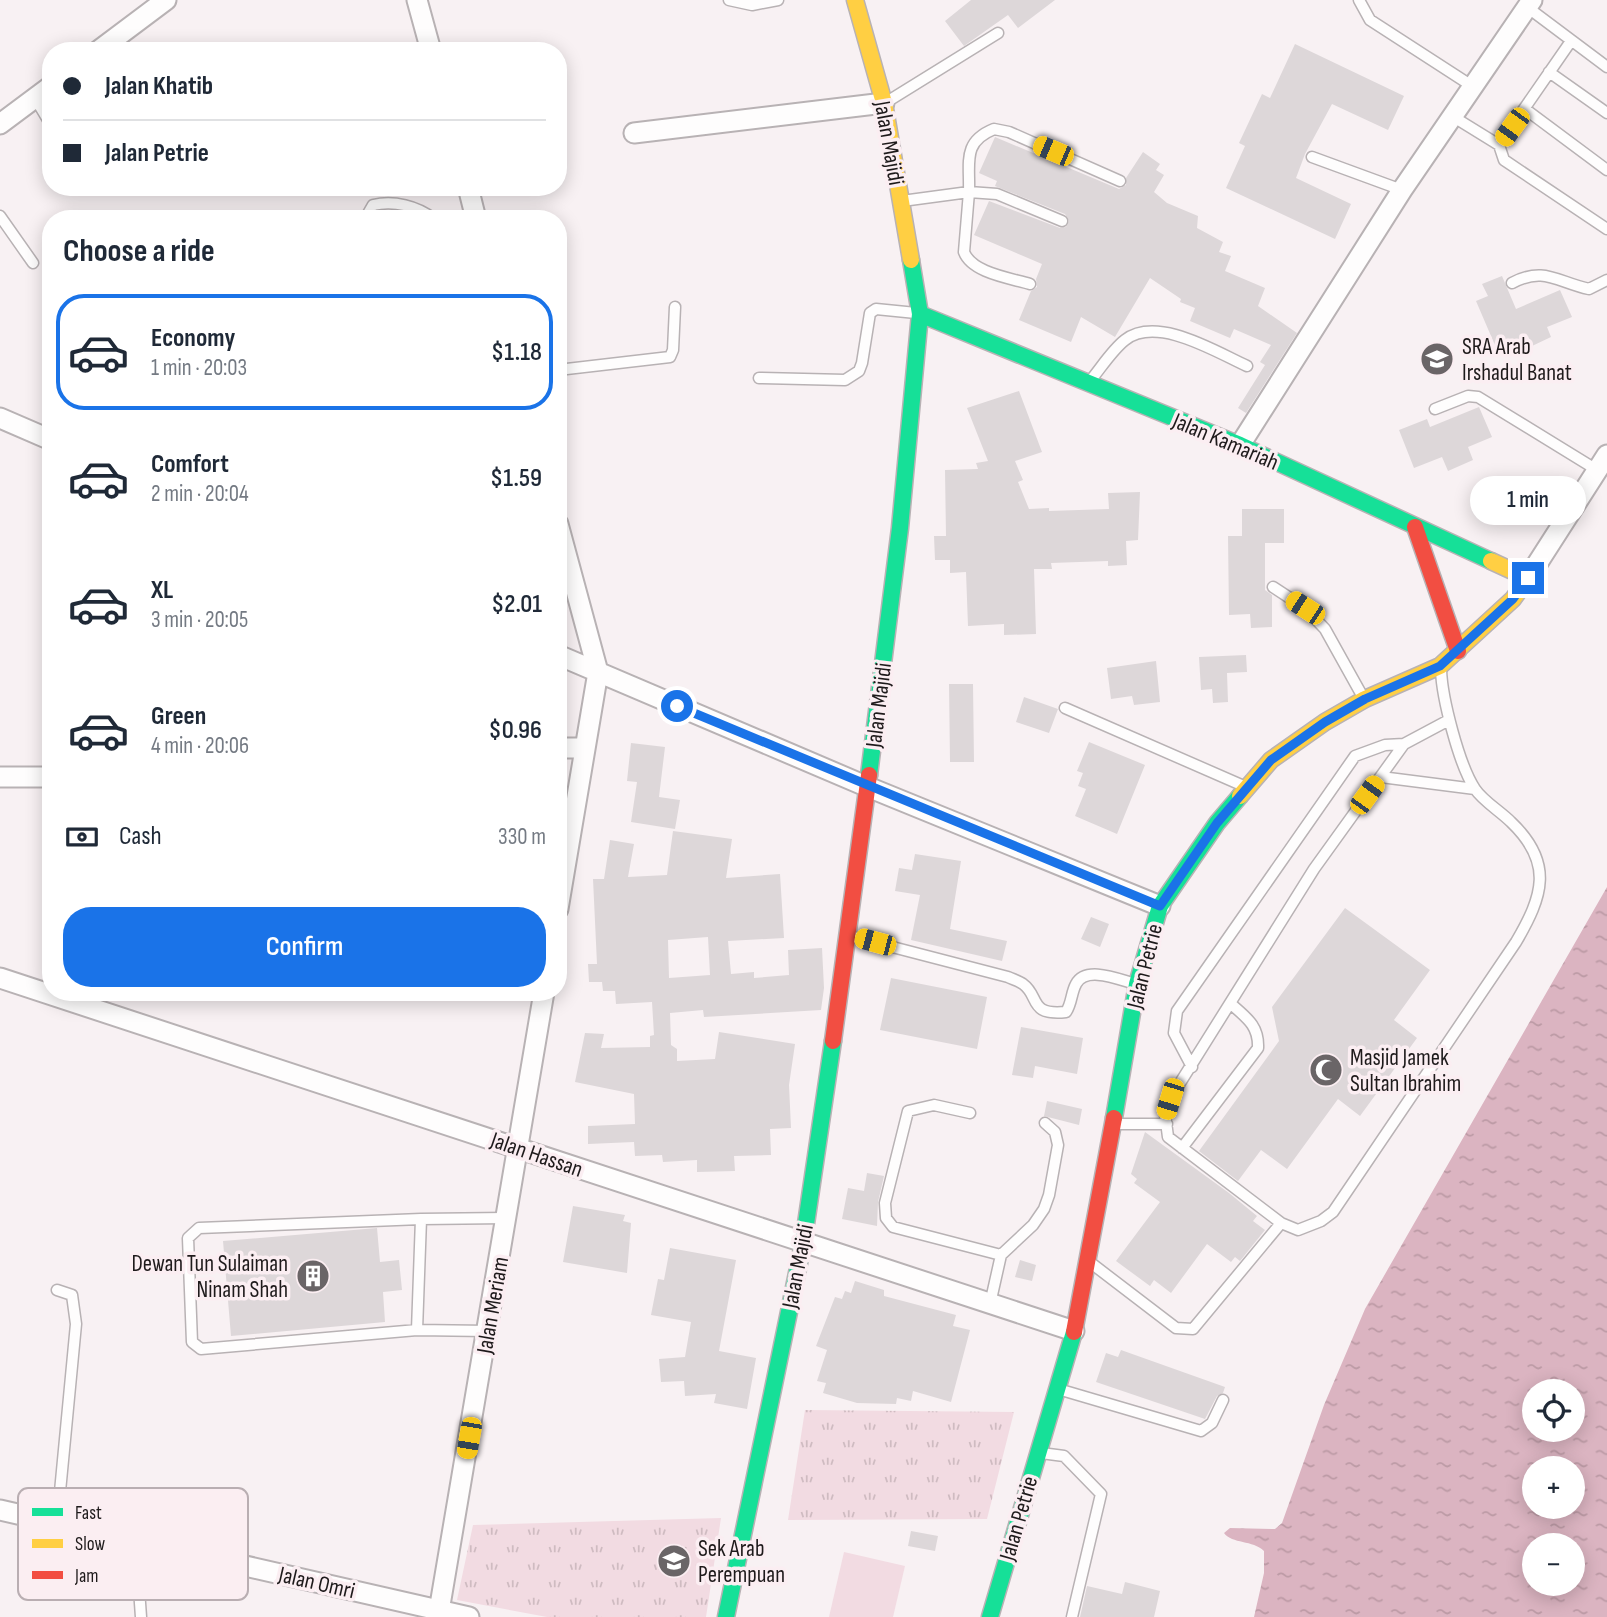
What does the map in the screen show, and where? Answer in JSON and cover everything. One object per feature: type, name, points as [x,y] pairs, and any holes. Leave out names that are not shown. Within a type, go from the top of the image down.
[{"type":"street","points":[[110,42],[166,0]]},
{"type":"street","points":[[417,0],[429,42]]},
{"type":"street","name":"Jalan Majidi","points":[[726,1617],[803,1244],[868,787],[900,527],[920,314],[884,103],[855,0]]},
{"type":"street","points":[[1240,445],[1402,190],[1530,3]]},
{"type":"street","points":[[0,124],[42,93]]},
{"type":"street","points":[[634,133],[884,103]]},
{"type":"street","name":"Jalan Kamariah","points":[[920,314],[1240,445],[1528,578]]},
{"type":"street","points":[[0,418],[42,436]]},
{"type":"street","name":"Jalan Petrie","points":[[990,1617],[1074,1331],[1089,1262],[1136,984],[1160,906],[1217,823],[1271,760],[1365,699],[1440,666],[1513,599],[1602,462]]},
{"type":"street","points":[[1415,527],[1458,651]]},
{"type":"street","points":[[567,557],[598,672],[567,857]]},
{"type":"street","points":[[567,659],[868,787],[1160,906]]},
{"type":"street","points":[[567,748],[586,748]]},
{"type":"street","points":[[0,778],[42,777]]},
{"type":"street","name":"Jalan Hassan","points":[[0,978],[42,992]]},
{"type":"street","name":"Jalan Hassan","points":[[71,1001],[1074,1331]]},
{"type":"street","name":"Jalan Meriam","points":[[439,1613],[543,1001]]},
{"type":"street","name":"Jalan Omri","points":[[0,1510],[18,1514]]},
{"type":"street","name":"Jalan Omri","points":[[248,1567],[439,1613],[469,1617]]},
{"type":"lane","points":[[729,0],[752,5],[778,0]]},
{"type":"lane","points":[[1359,0],[1370,20],[1472,86]]},
{"type":"lane","points":[[1530,3],[1571,41],[1607,67]]},
{"type":"lane","points":[[884,103],[998,33]]},
{"type":"lane","points":[[1499,145],[1571,41]]},
{"type":"lane","points":[[1549,72],[1607,113]]},
{"type":"lane","points":[[1525,109],[1607,170]]},
{"type":"lane","points":[[1452,117],[1499,145],[1504,160],[1607,229]]},
{"type":"lane","points":[[1030,284],[979,267],[967,260],[964,252],[970,147],[974,139],[994,129],[1009,132],[1120,181]]},
{"type":"lane","points":[[1312,157],[1402,190]]},
{"type":"lane","points":[[901,201],[969,192],[997,194],[1062,221]]},
{"type":"lane","points":[[370,210],[373,205],[384,202],[414,210]]},
{"type":"lane","points":[[0,216],[33,263]]},
{"type":"lane","points":[[1512,283],[1528,275],[1538,274],[1589,289],[1607,280]]},
{"type":"lane","points":[[567,369],[670,357],[673,349],[675,307]]},
{"type":"lane","points":[[759,378],[845,380],[859,371],[862,363],[870,313],[876,309],[920,314]]},
{"type":"lane","points":[[1087,384],[1125,340],[1142,332],[1159,331],[1191,341],[1247,366]]},
{"type":"lane","points":[[1435,409],[1468,396],[1478,397],[1602,462]]},
{"type":"lane","points":[[1273,587],[1305,608],[1325,629],[1365,699]]},
{"type":"lane","points":[[1404,744],[1314,869],[1170,1099],[1165,1114],[1168,1137],[1280,1223],[1298,1230],[1321,1221],[1333,1212],[1516,942],[1535,909],[1541,891],[1536,856],[1514,825],[1475,789],[1449,720],[1440,666]]},
{"type":"lane","points":[[1065,708],[1247,787]]},
{"type":"lane","points":[[1192,1067],[1174,1033],[1177,1011],[1355,757],[1385,745],[1404,744],[1449,720]]},
{"type":"lane","points":[[1381,777],[1475,789]]},
{"type":"lane","points":[[849,935],[1008,977],[1024,984],[1040,1009],[1054,1012],[1066,1012],[1076,984],[1083,976],[1096,974],[1136,984]]},
{"type":"lane","points":[[1182,1148],[1258,1048],[1259,1036],[1253,1023],[1231,1004]]},
{"type":"lane","points":[[970,1113],[934,1105],[920,1105],[908,1111],[885,1203],[886,1218],[893,1227],[1001,1255]]},
{"type":"lane","points":[[990,1304],[1001,1255],[1033,1225],[1044,1209],[1049,1195],[1058,1145],[1055,1132],[1045,1124]]},
{"type":"lane","points":[[1113,1124],[1167,1124]]},
{"type":"lane","points":[[488,1331],[417,1330],[201,1349],[192,1342],[188,1238],[198,1228],[506,1218]]},
{"type":"lane","points":[[417,1330],[421,1219]]},
{"type":"lane","points":[[1089,1262],[1176,1328],[1193,1329],[1280,1223]]},
{"type":"lane","points":[[57,1290],[72,1295],[76,1324],[60,1488]]},
{"type":"lane","points":[[1055,1389],[1201,1432],[1213,1423],[1223,1400]]},
{"type":"lane","points":[[1037,1452],[1064,1456],[1101,1494],[1072,1617]]},
{"type":"green space","points":[[805,1410],[1014,1412],[987,1519],[788,1520]]},
{"type":"green space","points":[[721,1518],[706,1617],[547,1617],[457,1600],[473,1525]]},
{"type":"green space","points":[[844,1552],[905,1566],[893,1617],[829,1617]]},
{"type":"water","points":[[1607,887],[1607,1617],[1254,1617],[1264,1573],[1264,1551],[1254,1545],[1232,1539],[1224,1533],[1230,1528],[1275,1529],[1282,1523],[1324,1405],[1365,1309]]},
{"type":"building","points":[[971,0],[1055,0],[1018,28],[1008,15],[964,46],[945,21]]},
{"type":"building","points":[[1295,44],[1404,96],[1388,130],[1332,104],[1305,154],[1296,178],[1351,204],[1335,239],[1226,188],[1245,146],[1239,143],[1262,94],[1270,98]]},
{"type":"building","points":[[995,137],[1119,189],[1126,185],[1126,178],[1143,152],[1160,164],[1156,170],[1164,175],[1154,192],[1167,203],[1198,216],[1197,228],[1223,242],[1219,252],[1231,256],[1225,271],[1265,288],[1258,306],[1297,333],[1246,413],[1238,408],[1265,365],[1260,362],[1271,345],[1234,329],[1230,338],[1190,321],[1195,308],[1180,302],[1181,299],[1150,278],[1115,337],[1081,317],[1071,342],[1019,320],[1031,291],[1037,287],[1036,279],[1042,264],[974,235],[989,201],[1060,228],[1066,227],[1069,221],[1065,214],[995,186],[997,181],[979,173]]},
{"type":"building","points":[[1502,276],[1516,309],[1560,290],[1572,317],[1547,327],[1551,337],[1532,346],[1528,336],[1497,350],[1476,301],[1488,296],[1482,284]]},
{"type":"building","points":[[1019,391],[1042,452],[1015,461],[1023,480],[1018,482],[1029,509],[1109,509],[1108,493],[1140,492],[1138,540],[1126,541],[1127,565],[1108,566],[1108,561],[1051,563],[1052,569],[1034,569],[1036,634],[1004,635],[1004,624],[968,626],[966,572],[950,573],[950,560],[935,560],[934,536],[946,536],[945,470],[978,469],[976,463],[988,461],[967,408]]},
{"type":"building","points":[[1479,407],[1492,437],[1468,447],[1473,460],[1448,471],[1442,457],[1414,468],[1399,430],[1427,419],[1430,427]]},
{"type":"building","points":[[1242,509],[1284,509],[1284,543],[1265,543],[1265,590],[1272,595],[1272,627],[1251,628],[1250,614],[1229,615],[1228,536],[1242,536]]},
{"type":"building","points":[[1246,655],[1247,672],[1227,673],[1228,702],[1213,703],[1212,689],[1201,690],[1199,657]]},
{"type":"building","points":[[1156,661],[1160,702],[1134,705],[1132,696],[1111,699],[1107,668]]},
{"type":"building","points":[[949,684],[973,684],[974,762],[950,762]]},
{"type":"building","points":[[1024,697],[1058,709],[1049,733],[1016,722]]},
{"type":"building","points":[[1089,742],[1145,765],[1117,834],[1075,816],[1086,789],[1078,786],[1083,773],[1077,771]]},
{"type":"building","points":[[631,743],[665,747],[659,797],[680,800],[675,829],[631,822],[637,782],[627,781]]},
{"type":"building","points":[[673,831],[732,839],[726,878],[780,874],[784,938],[728,941],[731,974],[754,972],[754,978],[789,975],[788,950],[822,948],[824,988],[821,1010],[704,1017],[703,1010],[670,1013],[671,1045],[677,1049],[677,1061],[715,1059],[719,1032],[795,1044],[789,1085],[791,1128],[770,1129],[771,1155],[734,1156],[735,1171],[697,1172],[697,1160],[663,1162],[662,1155],[635,1156],[634,1142],[588,1144],[588,1126],[635,1124],[634,1094],[575,1082],[585,1033],[604,1034],[601,1048],[650,1047],[650,1036],[654,1035],[652,1002],[616,1004],[615,991],[603,991],[602,982],[589,982],[588,964],[597,964],[593,879],[604,879],[610,840],[634,844],[628,877],[667,875]],"holes":[[[708,937],[710,975],[669,978],[668,940]]]},
{"type":"building","points":[[915,854],[961,861],[950,929],[1007,941],[1002,961],[911,940],[920,895],[895,891],[899,868],[912,870]]},
{"type":"building","name":"Masjid Jamek Sultan Ibrahim","points":[[1345,908],[1430,970],[1394,1020],[1417,1038],[1360,1116],[1338,1099],[1287,1169],[1261,1150],[1238,1181],[1199,1151],[1279,1041],[1272,1007]]},
{"type":"building","points":[[1091,917],[1109,924],[1100,947],[1081,939]]},
{"type":"building","points":[[891,978],[987,997],[977,1049],[880,1030]]},
{"type":"building","points":[[1021,1027],[1083,1038],[1077,1074],[1035,1066],[1033,1078],[1012,1075]]},
{"type":"building","points":[[1047,1101],[1082,1109],[1079,1125],[1044,1116]]},
{"type":"building","points":[[1145,1132],[1229,1193],[1257,1216],[1253,1221],[1265,1230],[1240,1261],[1235,1257],[1231,1262],[1207,1244],[1171,1293],[1154,1280],[1150,1286],[1116,1261],[1160,1202],[1134,1183],[1137,1179],[1131,1174]]},
{"type":"building","points":[[867,1173],[884,1176],[878,1202],[877,1226],[842,1219],[848,1188],[864,1191]]},
{"type":"building","points":[[573,1206],[625,1215],[623,1221],[631,1223],[627,1273],[563,1262]]},
{"type":"building","name":"Dewan Tun Sulaiman Ninam Shah","points":[[377,1228],[380,1262],[399,1260],[402,1290],[383,1292],[385,1322],[231,1336],[223,1241]]},
{"type":"building","points":[[670,1248],[736,1260],[719,1351],[756,1358],[747,1409],[714,1403],[716,1394],[685,1396],[684,1381],[661,1382],[659,1359],[685,1357],[691,1322],[651,1315],[658,1279],[664,1280]]},
{"type":"building","points":[[1020,1260],[1036,1265],[1032,1281],[1015,1277]]},
{"type":"building","points":[[855,1281],[884,1290],[884,1296],[956,1315],[953,1326],[970,1330],[951,1402],[913,1391],[911,1401],[897,1398],[896,1404],[857,1403],[823,1393],[826,1383],[817,1381],[827,1350],[816,1346],[835,1297],[842,1299],[845,1291],[851,1293]]},
{"type":"building","points":[[1121,1350],[1225,1387],[1223,1393],[1217,1396],[1205,1419],[1096,1382],[1106,1353],[1118,1357]]},
{"type":"building","points":[[911,1531],[938,1536],[935,1551],[908,1546]]},
{"type":"building","points":[[1125,1582],[1160,1591],[1154,1617],[1080,1617],[1087,1586],[1122,1594]]},
{"type":"traffic: fast","points":[[869,775],[900,528],[920,314],[911,260]]},
{"type":"traffic: fast","points":[[920,314],[1240,445],[1491,561]]},
{"type":"traffic: fast","points":[[1114,1118],[1137,984],[1160,906],[1217,823],[1240,796]]},
{"type":"traffic: fast","points":[[726,1617],[803,1244],[833,1041]]},
{"type":"traffic: fast","points":[[990,1617],[1074,1332]]},
{"type":"traffic: slow","points":[[855,0],[884,103],[911,260]]},
{"type":"traffic: slow","points":[[1240,796],[1271,760],[1325,722],[1365,699],[1440,666],[1513,599],[1528,578],[1491,561]]},
{"type":"traffic: jam","points":[[1415,527],[1458,651]]},
{"type":"traffic: jam","points":[[833,1041],[869,775]]},
{"type":"traffic: jam","points":[[1074,1332],[1114,1118]]},
{"type":"place","name":"SRA Arab Irshadul Banat","points":[[1437,359]]},
{"type":"place","name":"Masjid Jamek Sultan Ibrahim","points":[[1326,1070]]},
{"type":"place","name":"Dewan Tun Sulaiman Ninam Shah","points":[[313,1276]]},
{"type":"place","name":"Sek Arab Perempuan","points":[[674,1561]]},
{"type":"route","points":[[677,706],[1160,906],[1217,823],[1271,760],[1325,722],[1365,699],[1440,666],[1513,599],[1528,578]]}]
